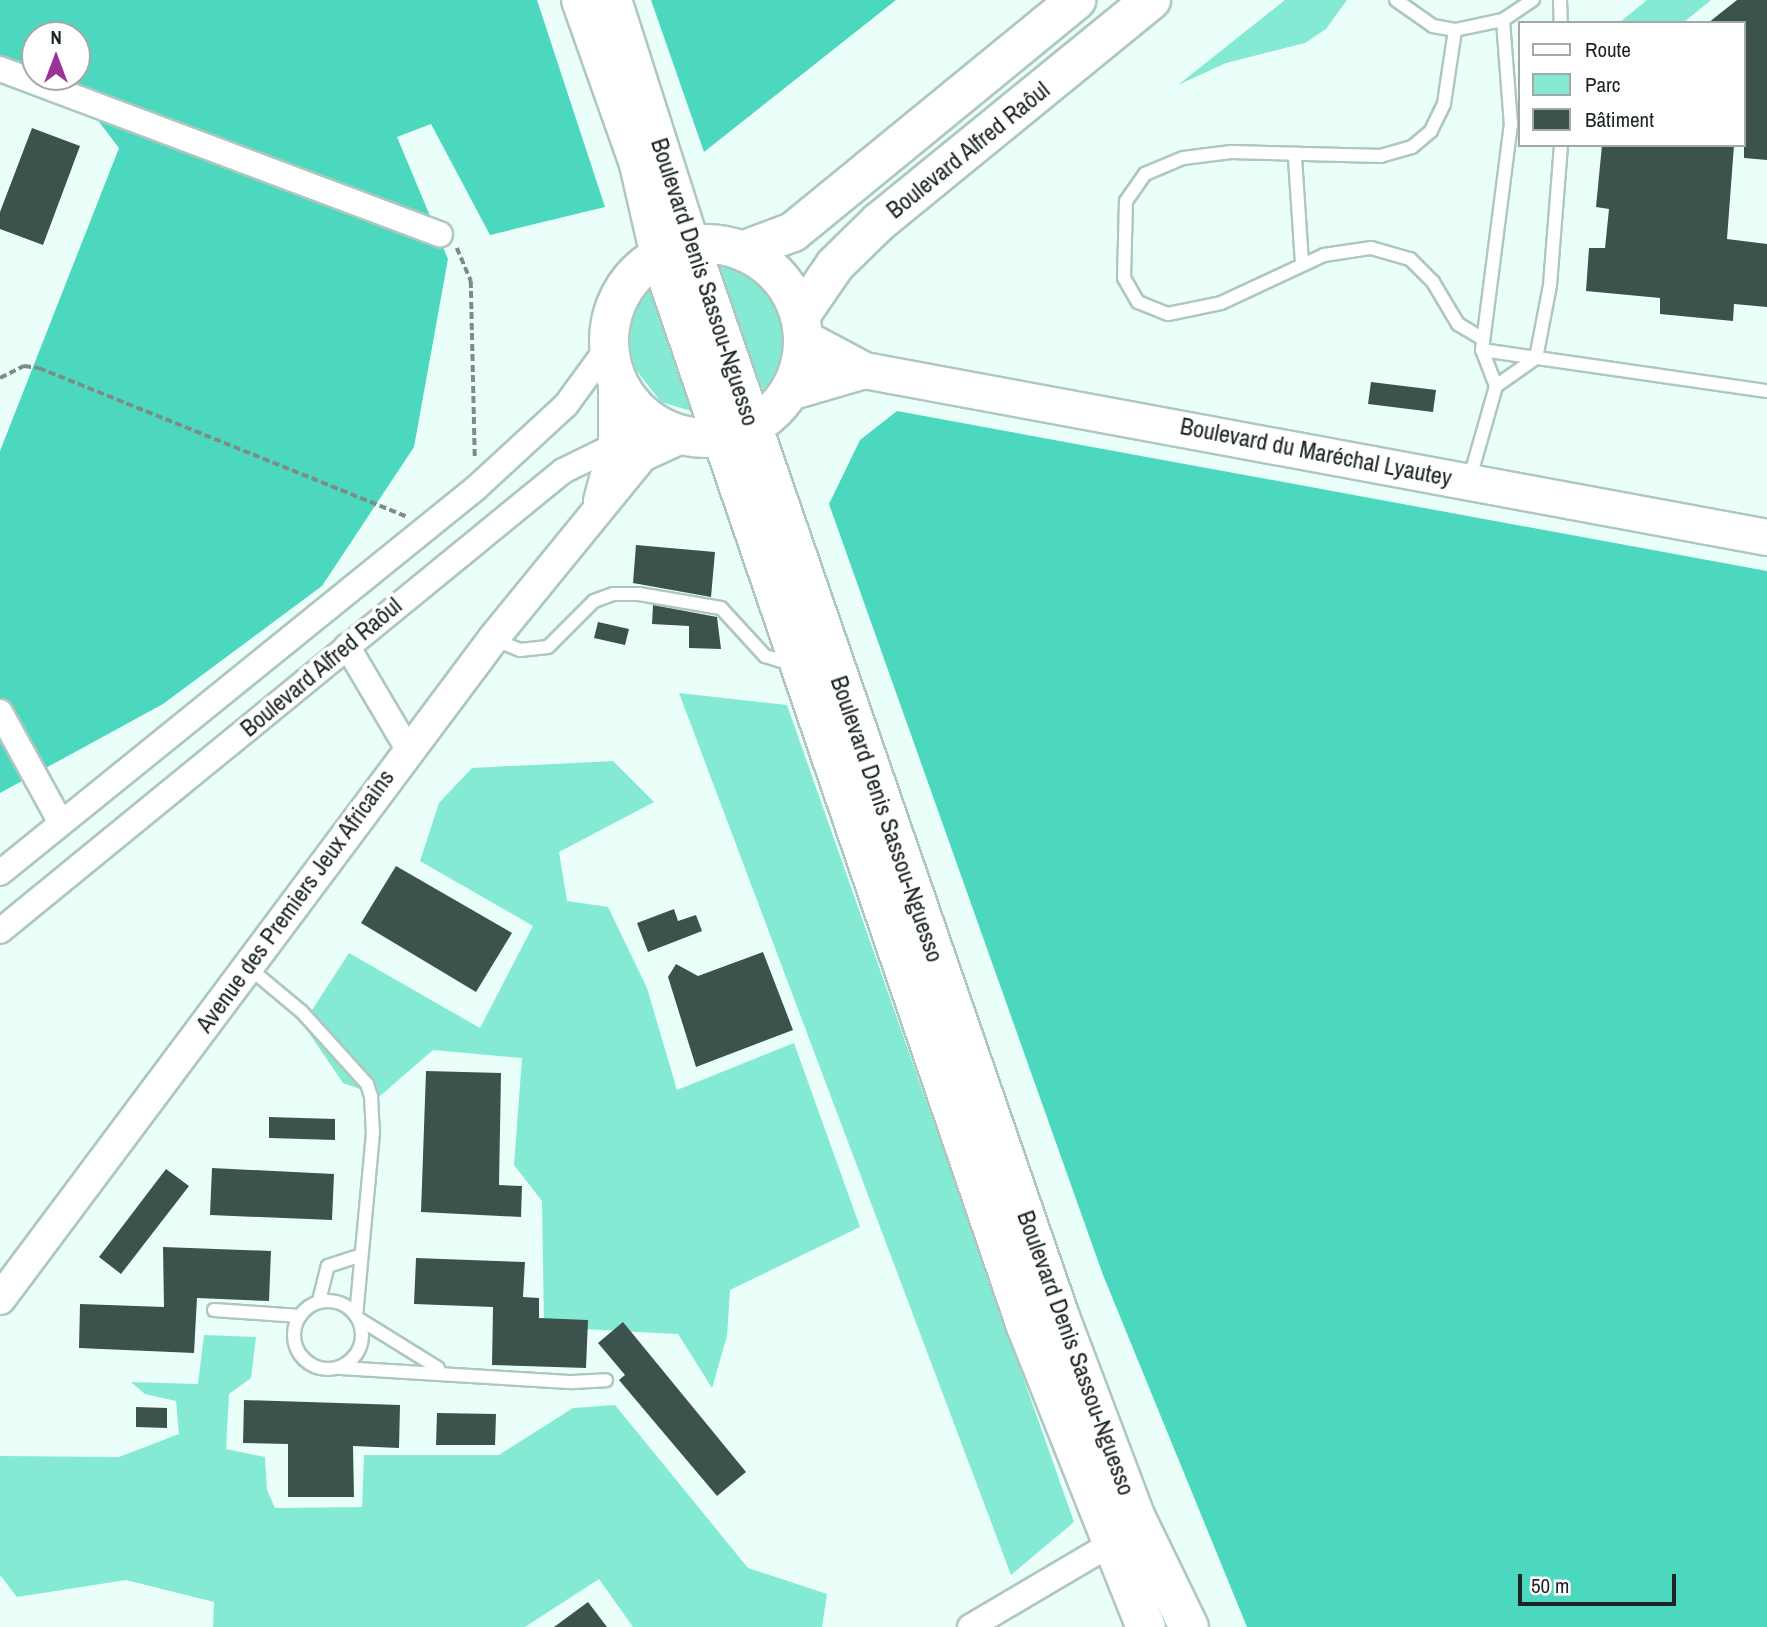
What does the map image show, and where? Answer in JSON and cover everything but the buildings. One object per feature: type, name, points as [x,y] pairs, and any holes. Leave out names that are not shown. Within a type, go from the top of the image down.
[{"type":"main road","name":"Boulevard Denis Sassou-Nguesso","points":[[581,0],[639,164],[675,250]]},
{"type":"main road","name":"Boulevard Denis Sassou-Nguesso","points":[[612,0],[675,250],[704,431],[1060,1317],[1136,1518],[1189,1627]]},
{"type":"main road","name":"Boulevard Alfred Raôul","points":[[742,251],[793,232],[1076,0]]},
{"type":"main road","name":"Boulevard Alfred Raôul","points":[[789,392],[802,327],[835,265],[880,222],[1152,0]]},
{"type":"main road","points":[[789,392],[704,431],[624,392],[611,359],[621,294],[675,250],[742,251],[768,266],[788,288],[802,327]]},
{"type":"main road","name":"Boulevard du Maréchal Lyautey","points":[[802,327],[864,370],[1767,537]]},
{"type":"main road","name":"Boulevard du Maréchal Lyautey","points":[[789,392],[864,370]]},
{"type":"main road","name":"Boulevard Denis Sassou-Nguesso","points":[[704,431],[799,666],[1026,1326],[1109,1545],[1146,1627]]},
{"type":"street","points":[[0,69],[440,234]]},
{"type":"street","name":"Boulevard Alfred Raôul","points":[[0,873],[60,821],[431,526],[566,405],[611,359]]},
{"type":"street","name":"Avenue des Premiers Jeux Africains","points":[[597,508],[614,445],[611,359]]},
{"type":"street","name":"Boulevard Alfred Raôul","points":[[0,931],[563,471],[614,445],[704,431]]},
{"type":"street","name":"Avenue des Premiers Jeux Africains","points":[[0,1299],[408,749],[597,508],[642,456],[704,431]]},
{"type":"street","points":[[346,646],[408,749]]},
{"type":"street","points":[[0,712],[60,821]]},
{"type":"street","points":[[970,1627],[1109,1545]]},
{"type":"lane","points":[[1396,0],[1433,26],[1455,30],[1503,20],[1533,0]]},
{"type":"lane","points":[[1560,0],[1561,21]]},
{"type":"lane","points":[[1469,482],[1496,386],[1482,345],[1511,125],[1503,20]]},
{"type":"lane","points":[[1455,30],[1444,104],[1431,131],[1412,147],[1381,156],[1295,158],[1231,152],[1183,158],[1145,174],[1126,201],[1124,278],[1138,302],[1168,314],[1221,303],[1301,264],[1348,248],[1371,248],[1410,259],[1433,282],[1458,324],[1482,345],[1536,358],[1767,391]]},
{"type":"lane","points":[[1496,386],[1536,358],[1550,285],[1561,147]]},
{"type":"lane","points":[[1295,158],[1301,264]]},
{"type":"lane","points":[[493,639],[520,650],[548,647],[594,601],[613,594],[639,594],[721,608],[765,656],[799,666]]},
{"type":"lane","points":[[248,967],[302,1012],[367,1084],[373,1133],[359,1256],[357,1317],[361,1347],[341,1368]]},
{"type":"lane","points":[[214,1310],[300,1315],[319,1301],[328,1266],[359,1256]]},
{"type":"lane","points":[[319,1301],[335,1302],[424,1363],[449,1372]]},
{"type":"lane","points":[[300,1315],[294,1340],[305,1362],[329,1370],[341,1368],[449,1372],[538,1381],[606,1380]]},
{"type":"path","points":[[440,234],[456,245],[471,281],[476,488]]},
{"type":"path","points":[[0,377],[24,366],[39,368],[431,526]]},
{"type":"green space","points":[[0,0],[537,0],[605,207],[490,235],[431,124],[397,137],[448,259],[414,447],[322,586],[163,704],[0,793],[0,451],[119,148],[87,106],[46,91],[91,91],[91,21],[21,21],[21,82],[0,74]]},
{"type":"green space","points":[[651,0],[896,0],[704,152]]},
{"type":"green space","points":[[1285,0],[1347,0],[1326,29],[1305,43],[1226,63],[1178,85]]},
{"type":"green space","points":[[1647,0],[1711,0],[1685,21],[1621,21]]},
{"type":"green space","points":[[730,257],[776,291],[788,324],[783,368],[763,390],[712,258]]},
{"type":"green space","points":[[651,278],[698,413],[661,402],[629,361],[626,332],[631,306]]},
{"type":"green space","points":[[897,411],[1767,571],[1767,1627],[1247,1627],[1103,1275],[829,504],[860,440]]},
{"type":"green space","points":[[679,693],[787,705],[1074,1522],[1011,1575]]},
{"type":"green space","points":[[613,761],[654,802],[559,852],[567,901],[608,907],[647,988],[677,1090],[794,1043],[860,1227],[730,1290],[727,1336],[712,1388],[678,1334],[544,1327],[542,1201],[514,1165],[522,1058],[433,1050],[380,1096],[343,1083],[303,1024],[349,953],[480,1028],[533,926],[420,861],[439,803],[472,768]]},
{"type":"green space","points":[[204,1335],[256,1337],[251,1378],[229,1394],[226,1449],[265,1457],[267,1490],[275,1508],[362,1507],[364,1455],[499,1455],[573,1408],[615,1405],[748,1568],[827,1594],[822,1627],[633,1627],[599,1579],[525,1627],[213,1627],[214,1602],[126,1580],[17,1597],[0,1575],[0,1456],[119,1457],[179,1434],[176,1401],[145,1394],[131,1382],[198,1384]]}]
